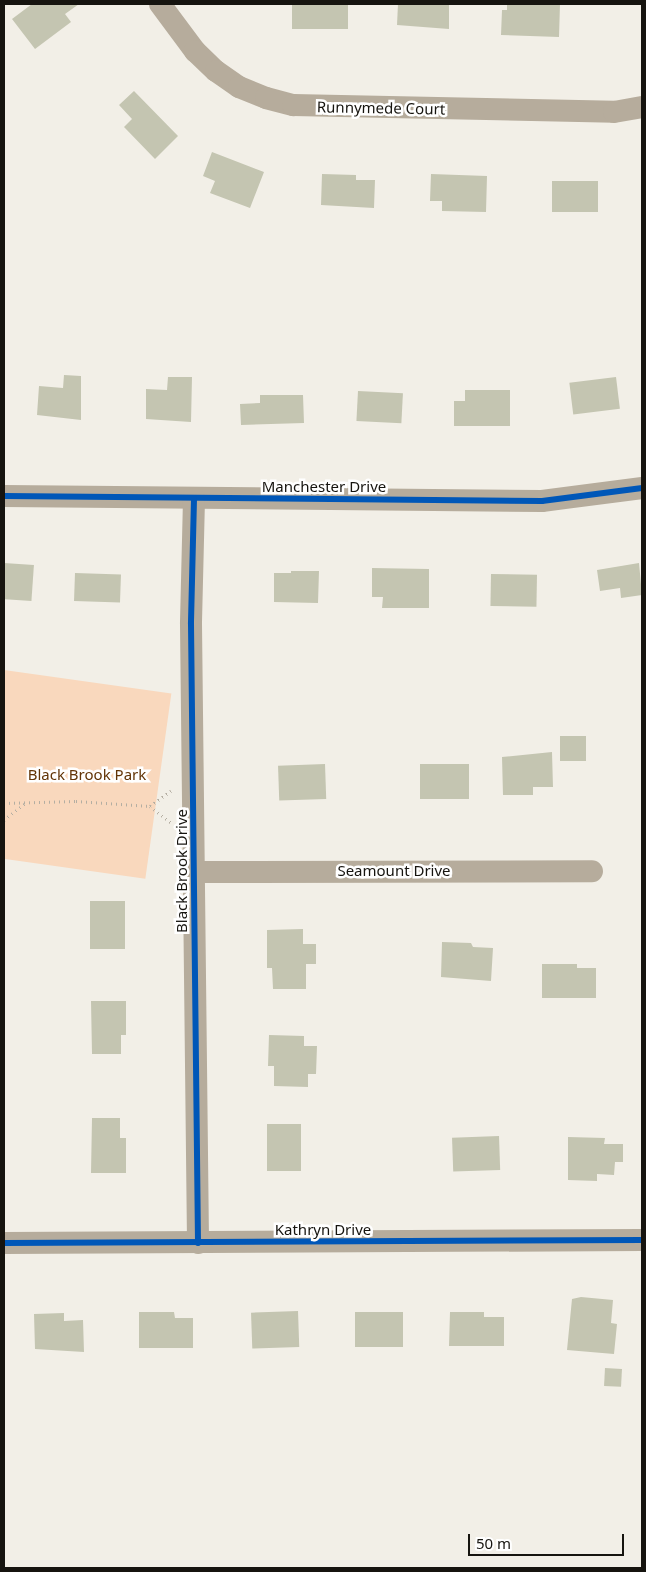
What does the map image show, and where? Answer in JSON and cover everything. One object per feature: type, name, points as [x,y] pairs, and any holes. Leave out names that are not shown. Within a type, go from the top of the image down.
[{"type":"street","name":"Runnymede Court","points":[[160,4],[195,51],[216,71],[239,87],[266,98],[293,105],[614,112],[642,107]]},
{"type":"street","name":"Manchester Drive","points":[[4,496],[542,501],[642,488]]},
{"type":"street","name":"Black Brook Drive","points":[[194,499],[191,624],[198,1243]]},
{"type":"street","name":"Seamount Drive","points":[[195,872],[592,871]]},
{"type":"street","name":"Kathryn Drive","points":[[4,1243],[642,1240]]},
{"type":"path","points":[[150,806],[178,784]]},
{"type":"path","points":[[4,803],[76,801],[150,806],[177,828]]},
{"type":"path","points":[[4,820],[27,802]]},
{"type":"green space","name":"Black Brook Park","points":[[4,670],[171,694],[145,879],[4,859]]},
{"type":"building","points":[[32,4],[79,4],[65,14],[71,22],[35,49],[12,19]]},
{"type":"building","points":[[292,4],[348,4],[348,29],[292,29]]},
{"type":"building","points":[[398,4],[449,4],[449,29],[397,25]]},
{"type":"building","points":[[507,4],[560,4],[559,37],[501,35],[502,10],[507,10]]},
{"type":"building","points":[[134,91],[178,136],[155,159],[124,127],[132,119],[119,105]]},
{"type":"building","points":[[212,152],[264,172],[250,208],[210,193],[215,181],[203,176]]},
{"type":"building","points":[[322,174],[356,175],[356,180],[375,180],[374,208],[321,205]]},
{"type":"building","points":[[431,174],[487,176],[486,212],[442,211],[442,201],[430,201]]},
{"type":"building","points":[[552,181],[598,181],[598,212],[552,212]]},
{"type":"building","points":[[64,375],[81,376],[81,420],[37,415],[39,386],[63,388]]},
{"type":"building","points":[[168,377],[192,377],[191,422],[146,419],[146,389],[167,390]]},
{"type":"building","points":[[616,377],[620,409],[573,414],[569,383]]},
{"type":"building","points":[[465,390],[510,390],[510,426],[454,426],[454,401],[465,401]]},
{"type":"building","points":[[358,391],[403,393],[401,423],[356,421]]},
{"type":"building","points":[[260,395],[303,395],[304,423],[241,425],[240,404],[260,403]]},
{"type":"building","points":[[4,563],[34,565],[31,601],[4,599]]},
{"type":"building","points":[[639,563],[642,595],[621,598],[620,588],[600,591],[597,570]]},
{"type":"building","points":[[372,568],[429,569],[429,608],[382,608],[383,597],[372,597]]},
{"type":"building","points":[[291,571],[319,571],[318,603],[274,602],[274,573],[291,573]]},
{"type":"building","points":[[75,573],[121,575],[120,603],[74,601]]},
{"type":"building","points":[[491,574],[537,575],[536,607],[490,606]]},
{"type":"building","points":[[560,736],[586,736],[586,761],[560,761]]},
{"type":"building","points":[[552,752],[553,787],[533,787],[533,795],[503,795],[502,757]]},
{"type":"building","points":[[325,764],[326,799],[279,801],[278,766]]},
{"type":"building","points":[[420,764],[469,764],[469,799],[420,799]]},
{"type":"building","points":[[90,901],[125,901],[125,949],[90,949]]},
{"type":"building","points":[[303,929],[303,944],[316,944],[316,964],[306,964],[306,989],[273,989],[272,968],[267,968],[267,930]]},
{"type":"building","points":[[442,942],[471,943],[473,947],[493,948],[491,981],[441,977]]},
{"type":"building","points":[[542,964],[577,964],[577,968],[596,968],[596,998],[542,998]]},
{"type":"building","points":[[91,1001],[126,1001],[126,1035],[121,1035],[121,1054],[92,1054]]},
{"type":"building","points":[[269,1035],[304,1036],[304,1046],[317,1046],[316,1074],[308,1074],[308,1087],[274,1086],[274,1066],[268,1066]]},
{"type":"building","points":[[92,1118],[120,1118],[120,1138],[126,1138],[126,1173],[91,1173]]},
{"type":"building","points":[[267,1124],[301,1124],[301,1171],[267,1171]]},
{"type":"building","points":[[499,1136],[500,1170],[453,1172],[452,1138]]},
{"type":"building","points":[[568,1137],[605,1138],[604,1144],[623,1144],[623,1162],[615,1162],[614,1175],[597,1174],[597,1181],[568,1180]]},
{"type":"building","points":[[581,1297],[613,1300],[611,1323],[617,1324],[614,1354],[567,1350],[572,1299]]},
{"type":"building","points":[[298,1311],[299,1347],[252,1349],[251,1313]]},
{"type":"building","points":[[139,1312],[174,1312],[175,1318],[193,1318],[193,1348],[139,1348]]},
{"type":"building","points":[[355,1312],[403,1312],[403,1347],[355,1347]]},
{"type":"building","points":[[450,1312],[484,1312],[484,1317],[504,1317],[504,1346],[449,1346]]},
{"type":"building","points":[[64,1313],[64,1321],[83,1320],[84,1352],[35,1349],[34,1314]]},
{"type":"building","points":[[605,1368],[622,1369],[621,1387],[604,1386]]},
{"type":"cycle path","points":[[4,496],[542,501],[642,488]]},
{"type":"cycle path","points":[[194,499],[191,624],[198,1243]]},
{"type":"cycle path","points":[[4,1243],[642,1240]]}]
